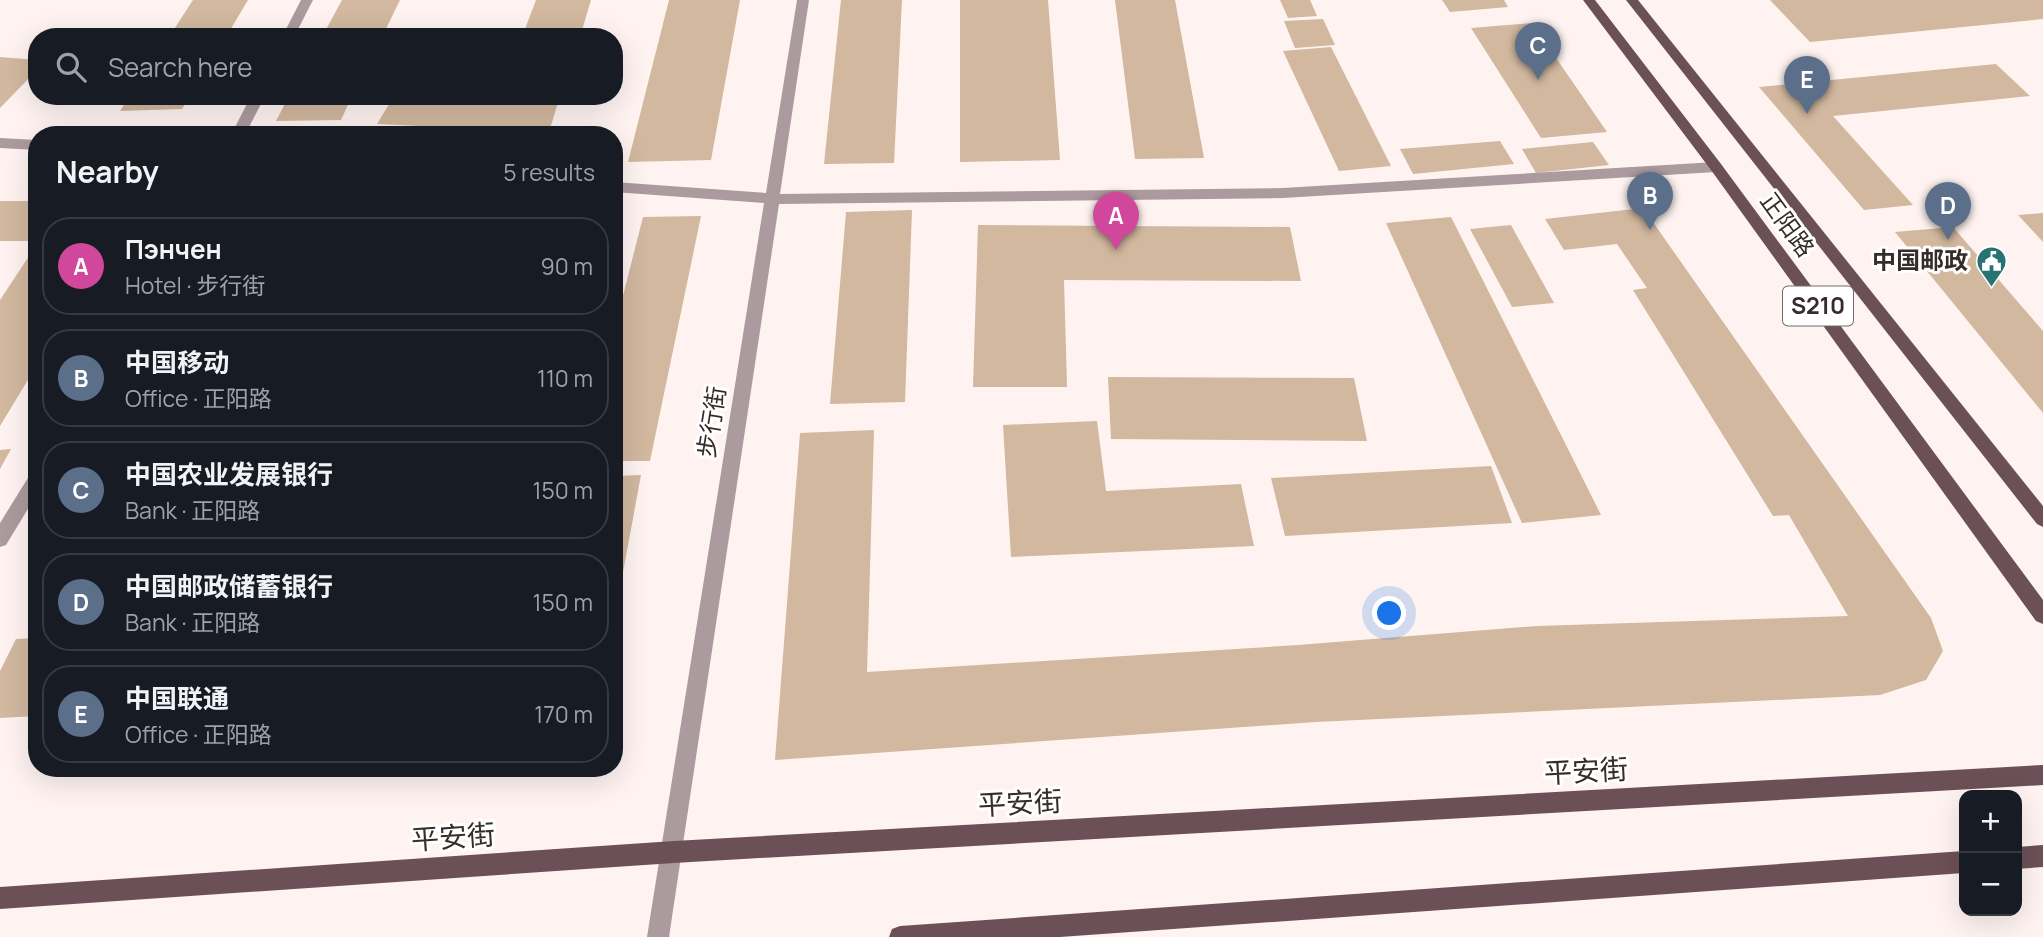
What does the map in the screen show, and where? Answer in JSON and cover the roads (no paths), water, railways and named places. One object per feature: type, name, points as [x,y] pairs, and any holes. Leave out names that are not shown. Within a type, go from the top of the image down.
[{"type":"main road","name":"正阳路","points":[[1589,0],[1716,167],[2043,615]]},
{"type":"main road","name":"正阳路","points":[[1632,0],[2043,519]]},
{"type":"main road","name":"平安街","points":[[0,898],[674,852],[2043,775]]},
{"type":"main road","points":[[2022,858],[2043,856]]},
{"type":"main road","points":[[900,937],[1959,862]]},
{"type":"street","points":[[293,28],[307,0]]},
{"type":"street","name":"步行街","points":[[658,937],[674,852],[716,549],[774,199],[803,0]]},
{"type":"street","points":[[243,126],[253,105]]},
{"type":"street","points":[[0,143],[28,145]]},
{"type":"street","points":[[623,188],[774,199],[1283,192],[1716,167]]},
{"type":"street","points":[[0,540],[28,493]]},
{"type":"place","name":"中国农业发展银行","points":[[1538,80]]},
{"type":"place","name":"中国联通","points":[[1807,114]]},
{"type":"place","name":"中国移动","points":[[1650,230]]},
{"type":"place","name":"中国邮政储蓄银行","points":[[1948,240]]},
{"type":"place","name":"Пэнчен","points":[[1116,250]]},
{"type":"place","name":"中国邮政","points":[[1991,288]]}]
